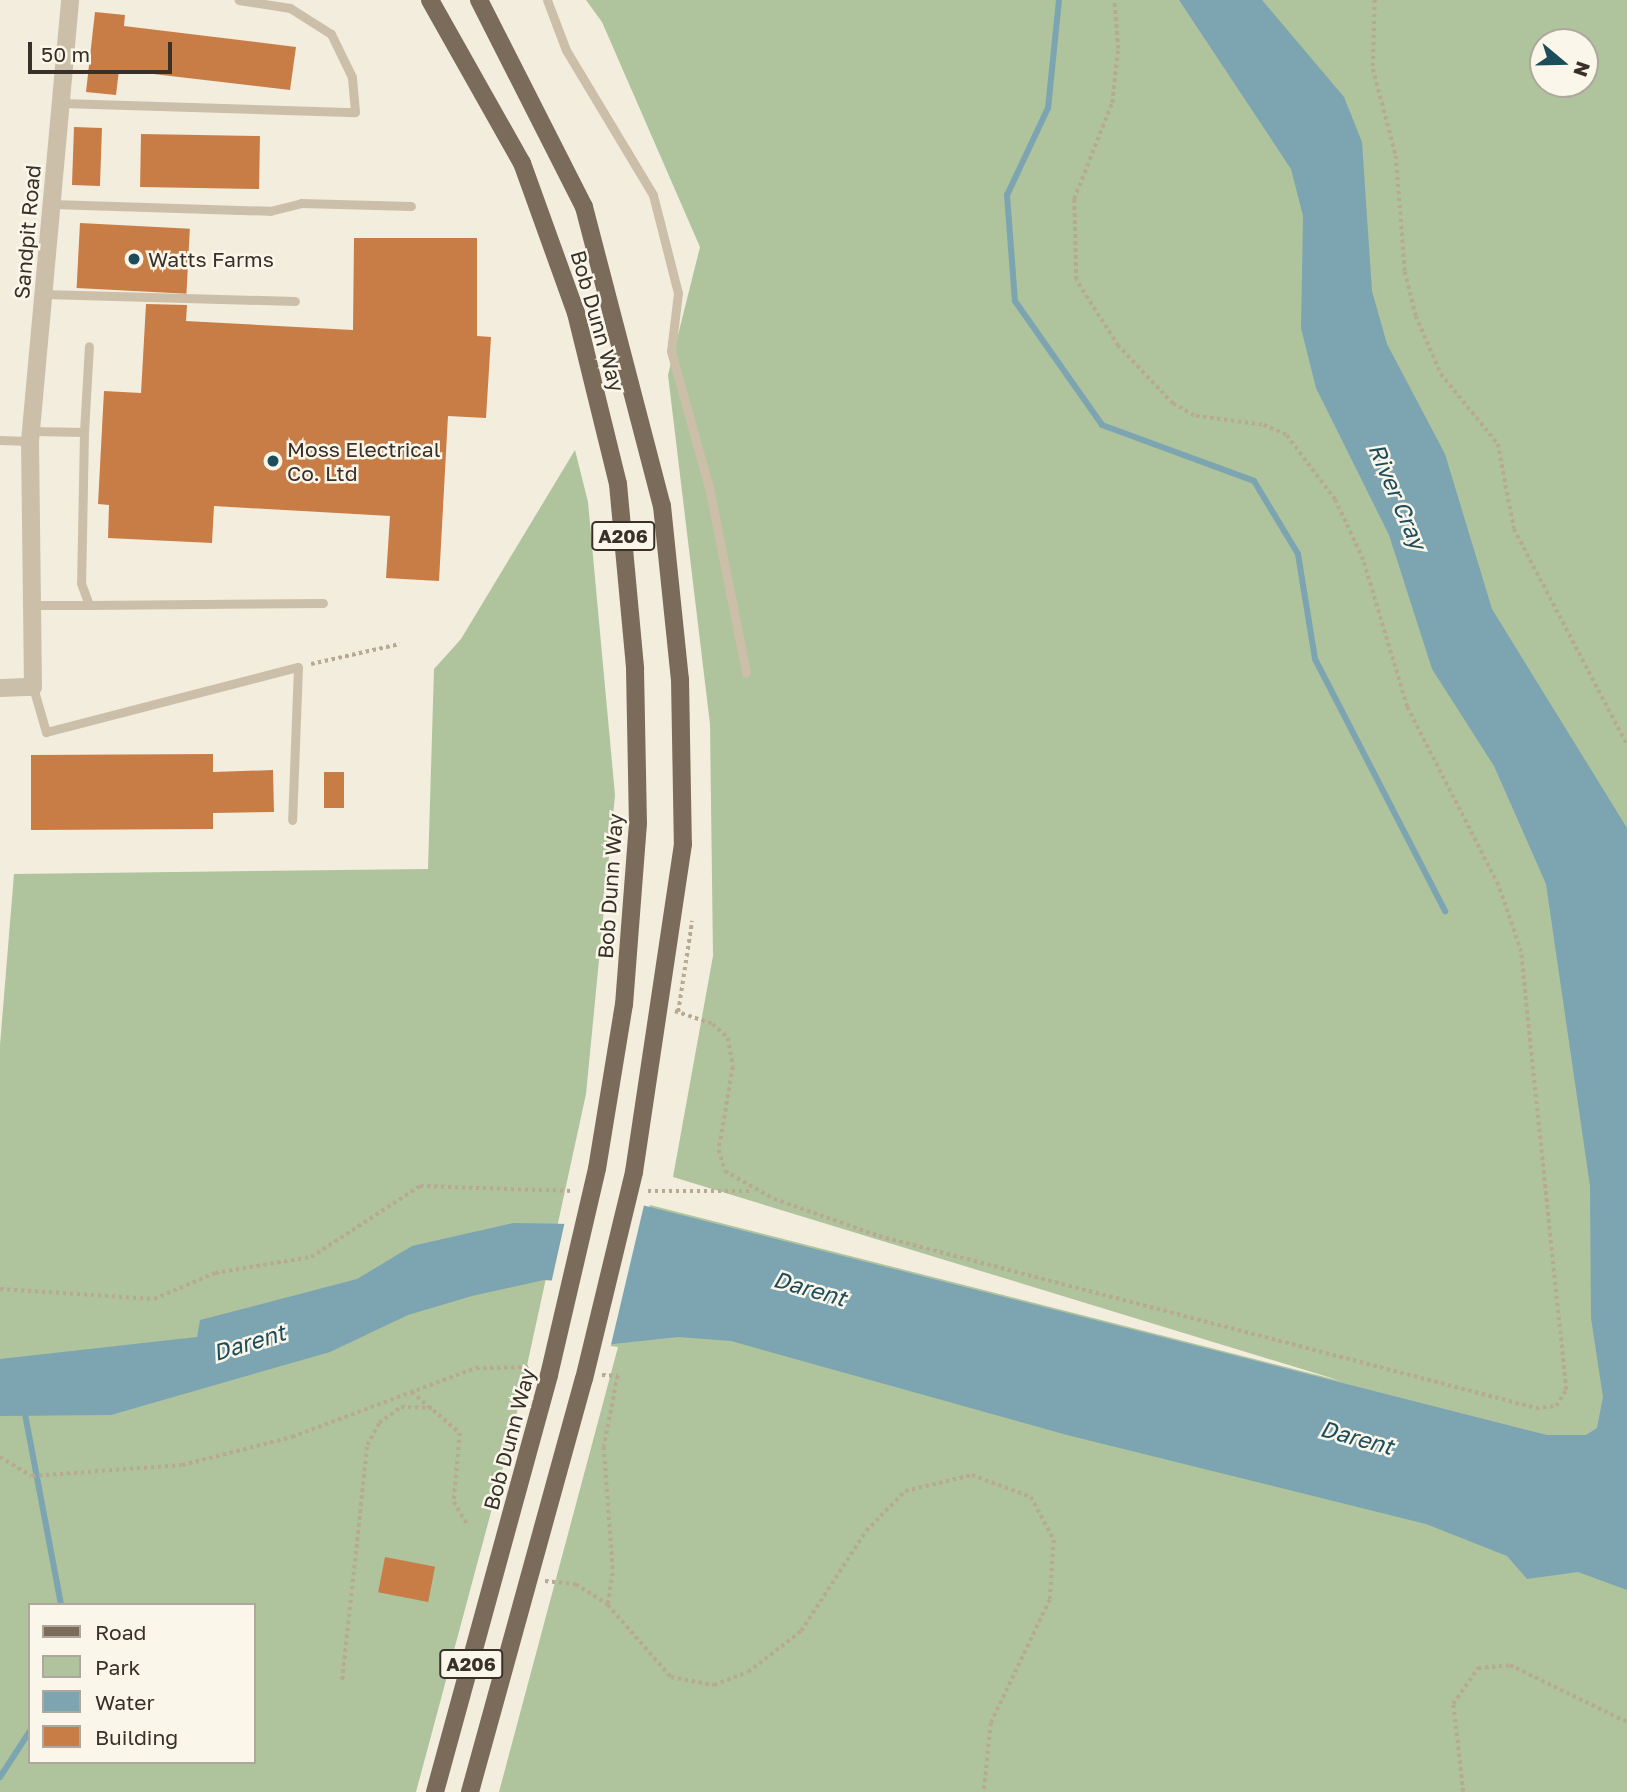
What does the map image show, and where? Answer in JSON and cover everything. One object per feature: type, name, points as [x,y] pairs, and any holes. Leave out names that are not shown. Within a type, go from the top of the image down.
[{"type":"main road","name":"Bob Dunn Way","points":[[430,0],[522,163],[576,313],[618,484],[635,669],[638,823],[624,1004],[597,1168],[549,1375],[435,1792]]},
{"type":"main road","name":"Bob Dunn Way","points":[[470,1792],[584,1379],[634,1172],[683,844],[680,679],[662,506],[616,309],[584,207],[479,0]]},
{"type":"street","name":"Sandpit Road","points":[[33,687],[31,436],[71,0]]},
{"type":"street","points":[[0,688],[33,687]]},
{"type":"lane","points":[[62,103],[355,112],[352,77],[331,34],[290,8],[239,0]]},
{"type":"lane","points":[[547,0],[566,50],[653,194],[678,293],[671,351],[710,492],[746,672]]},
{"type":"lane","points":[[52,204],[120,208],[411,206]]},
{"type":"lane","points":[[44,294],[295,301]]},
{"type":"lane","points":[[89,346],[81,583],[89,605]]},
{"type":"lane","points":[[0,440],[84,432]]},
{"type":"lane","points":[[33,605],[323,603]]},
{"type":"lane","points":[[33,687],[46,732],[298,667],[292,820]]},
{"type":"path","points":[[678,1012],[713,1024],[728,1038],[733,1067],[719,1150],[725,1171],[754,1191],[880,1236],[1476,1394],[1536,1408],[1556,1406],[1566,1390],[1521,952],[1499,885],[1407,707],[1363,560],[1335,500],[1293,442],[1262,425],[1194,416],[1173,404],[1111,336],[1076,280],[1074,199],[1112,103],[1118,49],[1114,0]]},
{"type":"path","points":[[1376,0],[1373,69],[1396,156],[1405,272],[1416,316],[1441,374],[1498,444],[1514,528],[1627,744]]},
{"type":"path","points":[[298,667],[400,644]]},
{"type":"path","points":[[0,1289],[154,1299],[215,1273],[311,1257],[420,1186],[579,1191]]},
{"type":"path","points":[[633,1191],[754,1191]]},
{"type":"path","points":[[0,1457],[32,1476],[183,1465],[292,1437],[476,1368]]},
{"type":"path","points":[[608,1605],[613,1573],[604,1447],[618,1376]]},
{"type":"path","points":[[412,1392],[460,1433],[454,1502],[467,1524]]},
{"type":"path","points":[[342,1680],[367,1445],[379,1423],[401,1407],[432,1408]]},
{"type":"path","points":[[547,1581],[576,1584],[608,1605],[671,1677],[714,1685],[748,1672],[801,1631],[866,1531],[905,1491],[972,1475],[1031,1497],[1054,1540],[1050,1600],[991,1723],[984,1792]]},
{"type":"path","points":[[1463,1792],[1454,1704],[1478,1668],[1510,1665],[1627,1722]]},
{"type":"green space","points":[[586,0],[1627,0],[1627,1792],[499,1792],[618,1347],[604,1345],[650,1205],[1341,1381],[673,1177],[713,956],[710,724],[668,375],[700,247],[602,22]]},
{"type":"green space","points":[[575,450],[588,502],[615,795],[586,1094],[513,1430],[416,1792],[0,1792],[0,1045],[14,874],[428,869],[434,669],[461,639]]},
{"type":"water","points":[[1179,0],[1262,0],[1344,97],[1362,142],[1372,291],[1387,344],[1445,454],[1492,609],[1627,828],[1627,1590],[1578,1572],[1527,1579],[1507,1556],[1426,1524],[1067,1435],[731,1341],[678,1337],[604,1345],[618,1285],[544,1280],[472,1296],[408,1315],[330,1352],[111,1415],[0,1416],[0,1359],[197,1337],[200,1320],[357,1279],[412,1246],[513,1223],[633,1225],[638,1204],[1547,1435],[1586,1435],[1597,1428],[1603,1397],[1591,1318],[1590,1186],[1546,884],[1494,766],[1432,669],[1389,535],[1316,388],[1301,328],[1303,216],[1291,169]]},
{"type":"pier","points":[[645,1201],[610,1349],[603,1349],[614,1288],[551,1284],[565,1221],[630,1221],[635,1202]]},
{"type":"building","points":[[95,12],[125,15],[124,26],[296,47],[290,90],[119,70],[116,95],[86,92]]},
{"type":"building","points":[[74,127],[102,128],[100,186],[72,185]]},
{"type":"building","points":[[141,134],[260,136],[259,189],[140,187]]},
{"type":"building","name":"Watts Farms","points":[[80,223],[190,229],[186,294],[77,288]]},
{"type":"building","name":"Moss Electrical Co. Ltd","points":[[354,238],[477,238],[477,336],[491,337],[486,418],[448,416],[439,581],[386,578],[390,516],[214,506],[212,543],[108,538],[109,505],[98,504],[104,391],[141,393],[146,304],[187,305],[186,321],[353,330]]},
{"type":"building","points":[[213,754],[213,772],[273,770],[274,812],[213,813],[213,829],[31,830],[31,755]]},
{"type":"building","points":[[324,772],[344,772],[344,808],[324,808]]},
{"type":"building","points":[[385,1557],[435,1567],[428,1602],[378,1592]]},
{"type":"waterway","points":[[1059,0],[1048,108],[1007,195],[1015,301],[1102,425],[1254,481],[1298,554],[1315,659],[1445,911]]},
{"type":"waterway","points":[[25,1414],[61,1603]]},
{"type":"waterway","points":[[0,1777],[28,1734]]},
{"type":"place","name":"Watts Farms","points":[[134,259]]},
{"type":"place","name":"Moss Electrical Co. Ltd","points":[[273,461]]},
{"type":"water label","name":"River Cray","points":[[1398,496]]},
{"type":"water label","name":"Darent","points":[[810,1288]]},
{"type":"water label","name":"Darent","points":[[249,1342]]},
{"type":"water label","name":"Darent","points":[[1357,1437]]}]
